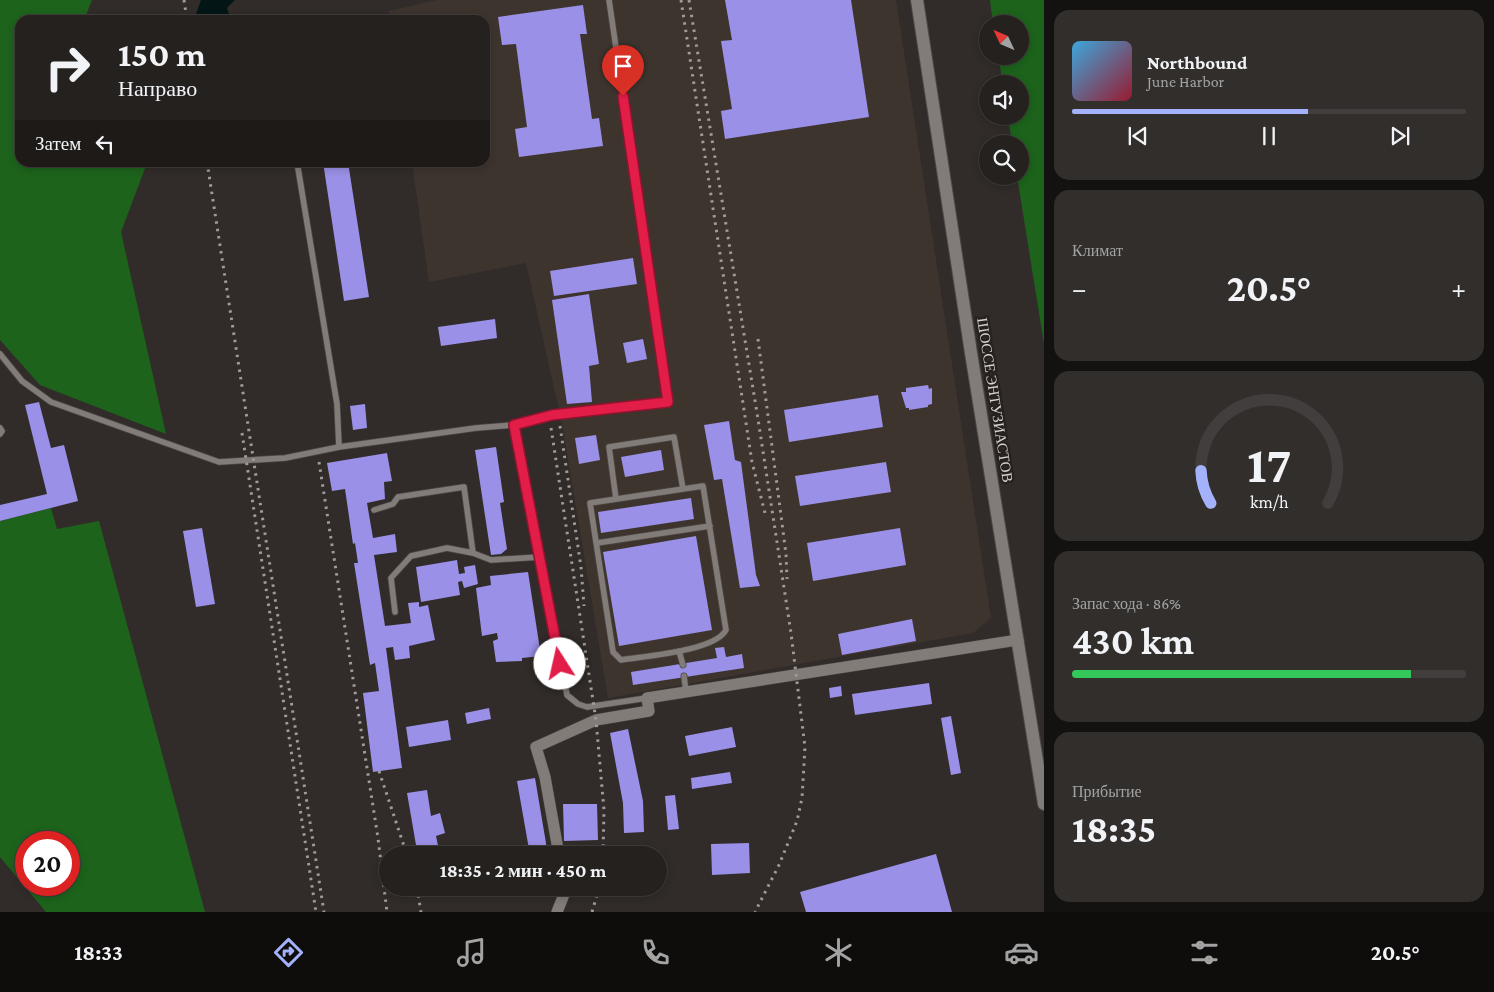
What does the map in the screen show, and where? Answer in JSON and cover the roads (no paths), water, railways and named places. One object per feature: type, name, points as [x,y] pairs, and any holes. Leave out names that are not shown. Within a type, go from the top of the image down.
[{"type":"main road","name":"ШОССЕ ЭНТУЗИАСТОВ","points":[[916,0],[970,354],[1044,804]]},
{"type":"street","points":[[557,846],[545,777],[536,748],[596,720],[649,711],[647,698],[1018,640]]},
{"type":"street","points":[[557,912],[563,896]]},
{"type":"lane","points":[[0,354],[22,380],[51,402],[219,462],[285,458],[339,447],[476,428],[514,425],[552,415],[668,402],[609,0]]},
{"type":"lane","points":[[298,167],[337,404],[339,447]]},
{"type":"lane","points":[[514,425],[567,695],[578,704],[587,707],[647,698]]},
{"type":"lane","points":[[0,428],[2,431],[0,434]]},
{"type":"lane","points":[[616,499],[608,448],[674,437],[683,489]]},
{"type":"lane","points":[[703,486],[726,630],[718,639],[679,651],[622,660],[613,652],[590,503],[683,489],[703,486]]},
{"type":"lane","points":[[374,510],[394,504],[398,497],[464,487],[473,554]]},
{"type":"lane","points":[[597,543],[710,526]]},
{"type":"lane","points":[[394,612],[391,578],[411,556],[448,548],[491,560],[540,557]]},
{"type":"lane","points":[[679,651],[683,665]]},
{"type":"lane","points":[[684,676],[686,692]]},
{"type":"railway","points":[[184,0],[186,15]]},
{"type":"railway","points":[[681,0],[752,462],[765,513]]},
{"type":"railway","points":[[689,0],[758,419],[791,633],[805,747],[802,798],[797,821],[779,865],[755,912]]},
{"type":"railway","points":[[208,167],[324,912]]},
{"type":"railway","points":[[758,339],[786,554],[787,579]]},
{"type":"railway","points":[[560,426],[581,567],[584,606]]},
{"type":"railway","points":[[551,428],[596,720],[604,810],[603,846]]},
{"type":"railway","points":[[242,433],[316,912]]},
{"type":"railway","points":[[319,462],[378,838],[387,912]]},
{"type":"railway","points":[[379,771],[404,846]]},
{"type":"railway","points":[[418,896],[421,912]]},
{"type":"railway","points":[[592,912],[597,896]]}]
